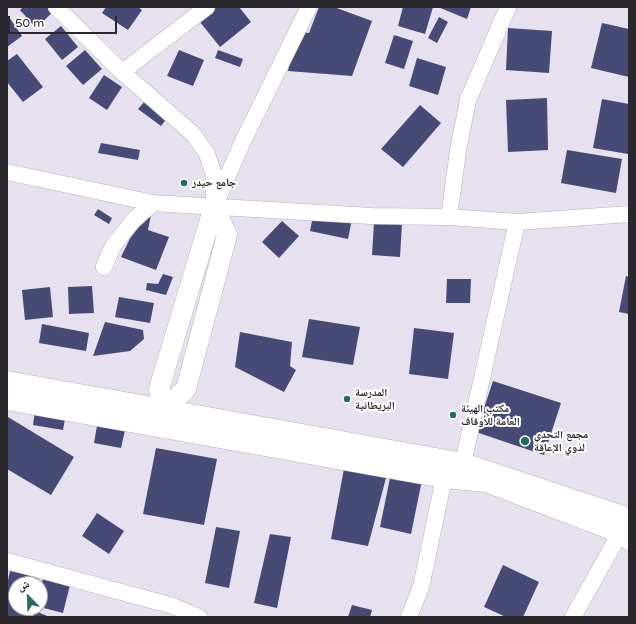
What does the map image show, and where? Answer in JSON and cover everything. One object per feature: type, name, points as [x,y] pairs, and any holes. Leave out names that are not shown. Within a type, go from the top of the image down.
[{"type":"street","points":[[56,7],[122,72],[193,134],[207,154],[214,175],[214,207],[227,235],[186,389],[164,409],[160,428]]},
{"type":"street","points":[[122,72],[207,7]]},
{"type":"street","points":[[214,207],[243,141],[309,7]]},
{"type":"street","points":[[450,217],[458,151],[468,100],[508,7]]},
{"type":"street","points":[[7,172],[153,203],[372,216],[450,217],[517,222],[629,214]]},
{"type":"street","points":[[104,267],[113,246],[133,221],[153,203]]},
{"type":"street","points":[[463,463],[517,222]]},
{"type":"street","points":[[7,381],[463,463],[627,528]]},
{"type":"street","points":[[7,400],[444,478],[486,482],[627,528]]},
{"type":"street","points":[[408,617],[421,587],[444,478]]},
{"type":"street","points":[[573,617],[627,528]]},
{"type":"street","points":[[7,561],[173,606],[199,617]]},
{"type":"building","points":[[23,7],[51,7],[54,11],[36,28],[20,10]]},
{"type":"building","points":[[106,7],[138,7],[142,10],[128,30],[102,13]]},
{"type":"building","points":[[198,7],[239,7],[251,22],[220,47],[192,12]]},
{"type":"building","points":[[319,7],[334,7],[372,21],[352,76],[288,71],[294,31],[309,33]]},
{"type":"building","points":[[403,7],[433,7],[425,34],[398,26]]},
{"type":"building","points":[[438,7],[471,7],[467,19]]},
{"type":"building","points":[[7,14],[22,36],[7,47]]},
{"type":"building","points":[[439,17],[448,22],[437,43],[428,38]]},
{"type":"building","points":[[602,23],[629,29],[629,77],[591,68]]},
{"type":"building","points":[[61,26],[78,47],[62,60],[45,39]]},
{"type":"building","points":[[508,28],[552,31],[549,73],[506,70]]},
{"type":"building","points":[[394,35],[413,41],[404,69],[385,63]]},
{"type":"building","points":[[85,50],[102,69],[83,85],[66,66]]},
{"type":"building","points":[[179,50],[204,60],[193,86],[167,76]]},
{"type":"building","points":[[218,50],[243,59],[240,67],[215,58]]},
{"type":"building","points":[[17,54],[43,87],[23,102],[7,82],[7,61]]},
{"type":"building","points":[[417,58],[446,67],[438,95],[409,86]]},
{"type":"building","points":[[104,75],[122,87],[107,110],[89,98]]},
{"type":"building","points":[[547,98],[548,150],[508,152],[506,100]]},
{"type":"building","points":[[602,99],[629,104],[628,154],[593,148]]},
{"type":"building","points":[[145,101],[167,118],[161,126],[138,109]]},
{"type":"building","points":[[420,105],[441,123],[403,167],[381,149]]},
{"type":"building","points":[[101,143],[140,150],[138,160],[98,153]]},
{"type":"building","points":[[567,150],[622,159],[616,193],[561,183]]},
{"type":"building","points":[[98,209],[112,218],[109,224],[94,215]]},
{"type":"building","points":[[314,211],[352,219],[348,239],[310,231]]},
{"type":"building","points":[[142,214],[151,215],[148,230],[169,237],[156,270],[121,257]]},
{"type":"building","points":[[282,221],[299,236],[279,258],[262,242]]},
{"type":"building","points":[[374,222],[402,224],[400,257],[372,255]]},
{"type":"building","points":[[163,274],[173,277],[166,295],[146,290],[147,283],[158,284]]},
{"type":"building","points":[[626,276],[629,277],[629,314],[619,312]]},
{"type":"building","points":[[447,279],[471,279],[470,303],[446,303]]},
{"type":"building","points":[[92,286],[94,313],[69,314],[68,287]]},
{"type":"building","points":[[50,287],[53,317],[25,320],[22,290]]},
{"type":"building","points":[[119,297],[154,303],[150,323],[115,317]]},
{"type":"building","points":[[309,319],[360,327],[353,365],[302,357]]},
{"type":"building","points":[[105,322],[143,330],[144,339],[130,351],[93,356]]},
{"type":"building","points":[[42,324],[89,333],[86,351],[39,343]]},
{"type":"building","points":[[414,328],[454,333],[448,379],[409,374]]},
{"type":"building","points":[[240,332],[292,342],[290,366],[296,370],[284,392],[235,367]]},
{"type":"building","points":[[493,381],[561,403],[544,455],[476,432]]},
{"type":"building","points":[[37,397],[68,402],[63,430],[33,425]]},
{"type":"building","points":[[8,417],[74,457],[51,495],[7,469]]},
{"type":"building","points":[[98,420],[126,426],[121,448],[94,443]]},
{"type":"building","points":[[156,448],[217,459],[204,525],[143,514]]},
{"type":"building","points":[[345,463],[387,474],[368,546],[331,539]]},
{"type":"building","points":[[391,473],[422,480],[411,534],[380,527]]},
{"type":"building","points":[[97,513],[124,531],[109,554],[82,536]]},
{"type":"building","points":[[216,527],[240,531],[229,588],[205,583]]},
{"type":"building","points":[[270,534],[291,537],[277,608],[254,603]]},
{"type":"building","points":[[503,565],[539,582],[523,617],[506,617],[484,607]]},
{"type":"building","points":[[46,567],[73,573],[63,613],[48,609],[48,576],[44,576]]},
{"type":"building","points":[[10,571],[33,576],[9,576]]},
{"type":"building","points":[[8,580],[8,616],[28,617],[7,617]]},
{"type":"building","points":[[352,605],[372,610],[370,617],[348,617]]},
{"type":"building","points":[[48,616],[50,617],[33,617]]},
{"type":"place","name":"جامع حيدر","points":[[184,183]]},
{"type":"place","name":"المدرسة البريطانية","points":[[347,399]]},
{"type":"place","name":"مكتب الهيئة العامة للأوقاف","points":[[453,415]]},
{"type":"place","name":"مجمع التحدي لذوي الإعاقة","points":[[525,441]]}]
